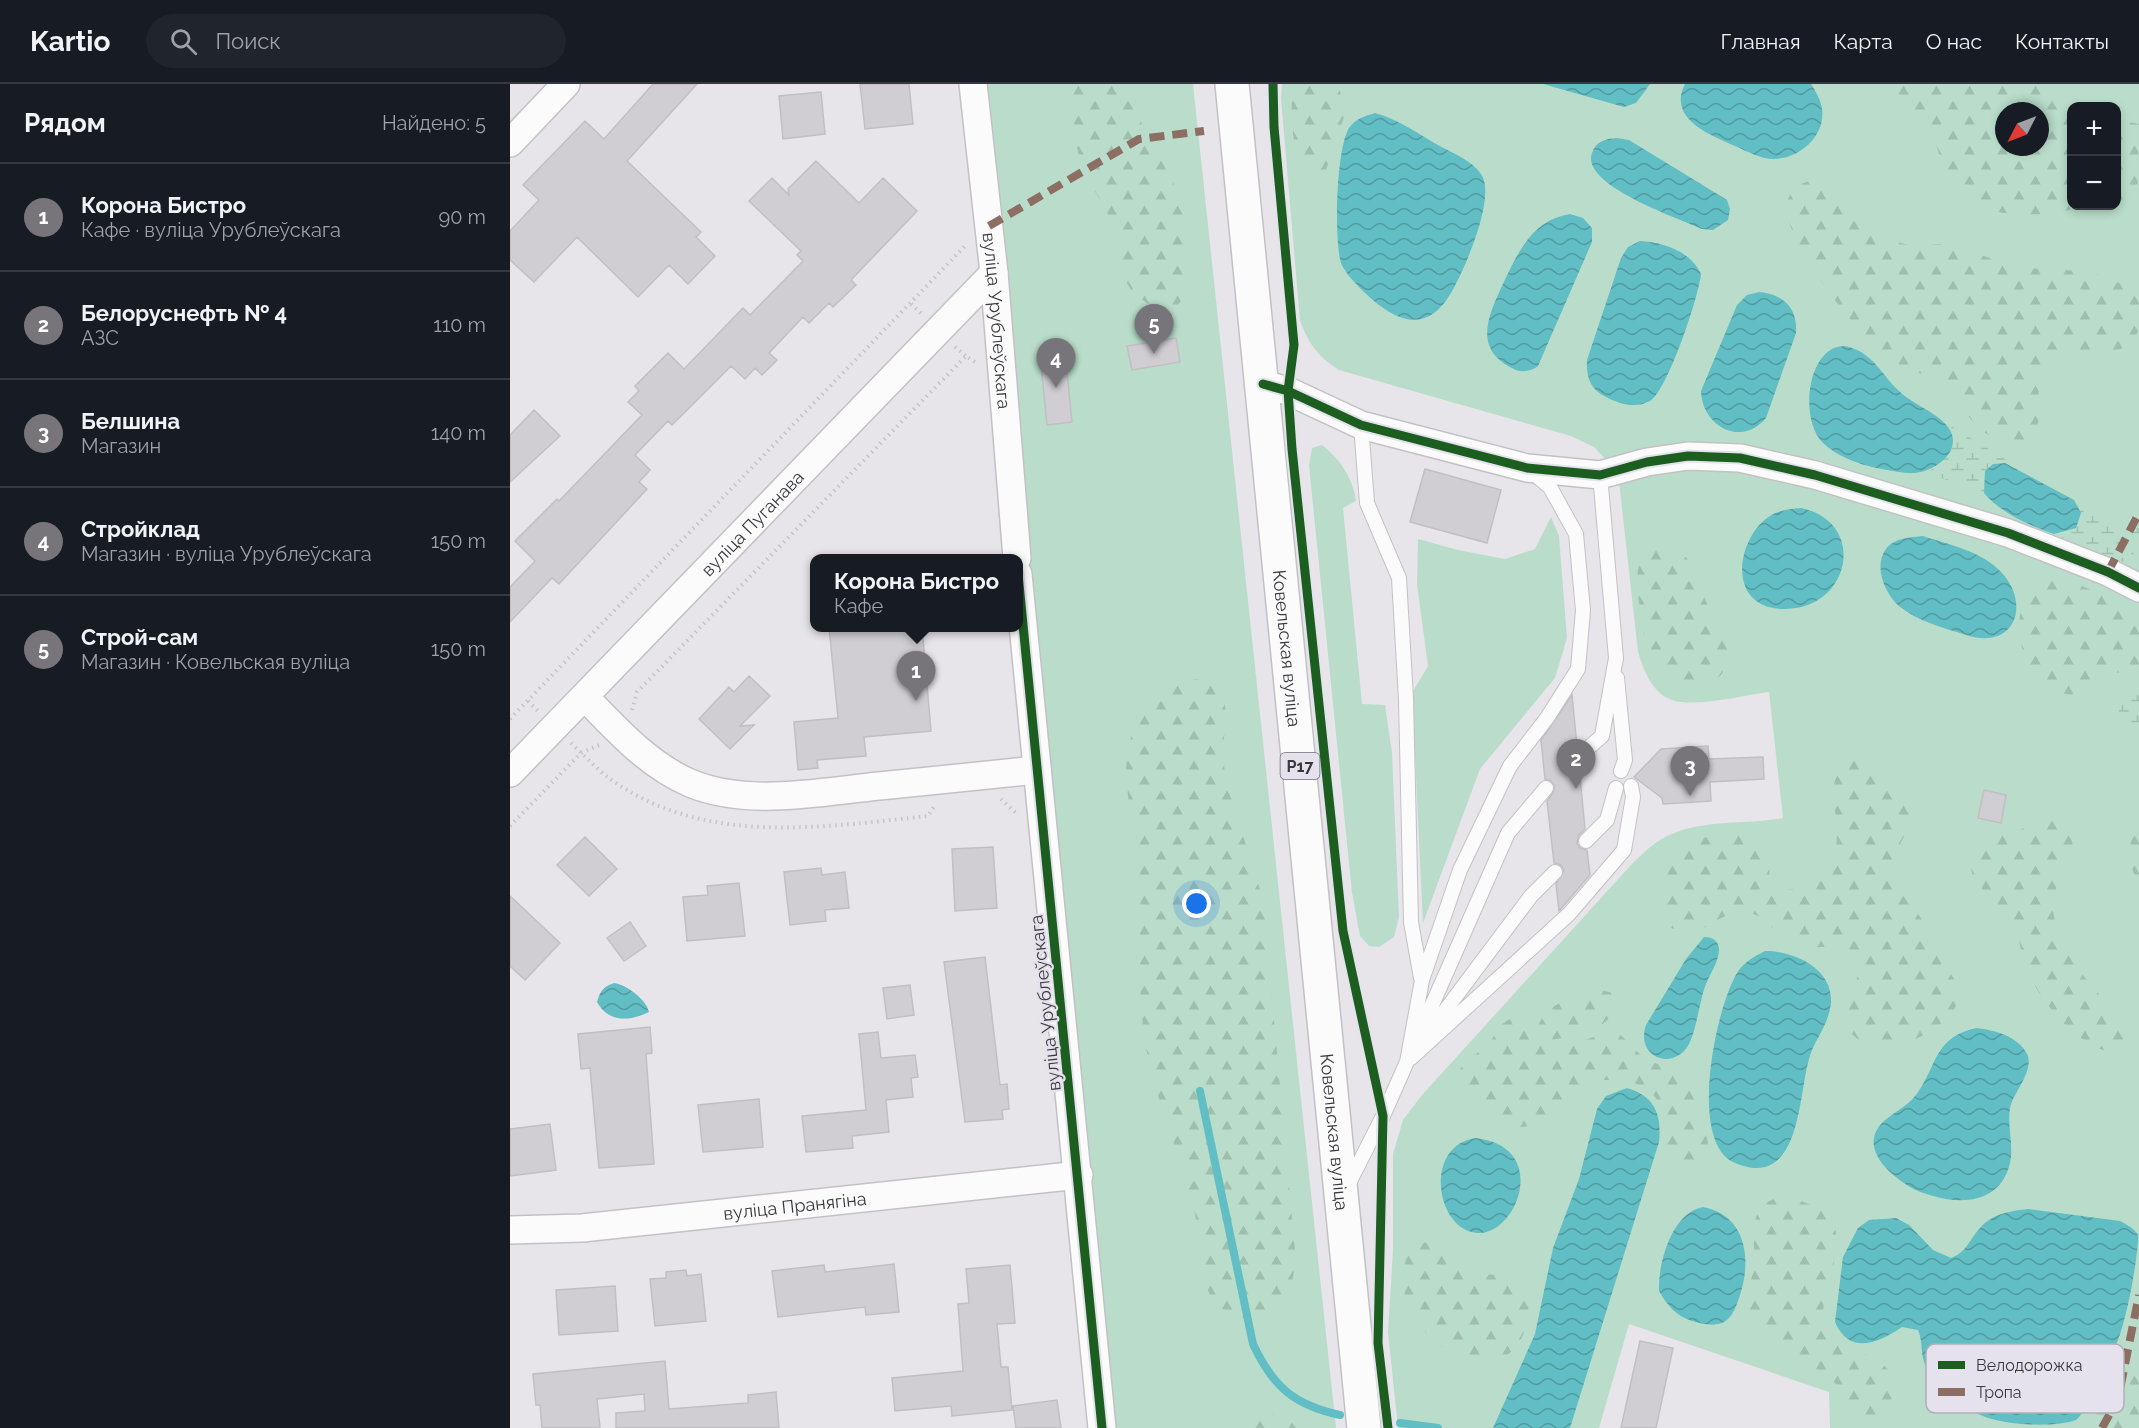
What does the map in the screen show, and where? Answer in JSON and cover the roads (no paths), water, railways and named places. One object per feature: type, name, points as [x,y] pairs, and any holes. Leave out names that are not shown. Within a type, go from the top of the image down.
[{"type":"highway","name":"Ковельская вуліца","points":[[1236,91],[1364,1428]]},
{"type":"street","points":[[510,143],[566,84]]},
{"type":"street","name":"вуліца Урублеўскага","points":[[973,84],[994,273],[1017,554]]},
{"type":"street","name":"вуліца Пуганава","points":[[510,773],[994,273]]},
{"type":"street","points":[[1263,384],[1288,391],[1362,425],[1527,468],[1600,475],[1647,462],[1688,456],[1740,458],[1815,475],[2008,533],[2108,572],[2139,588]]},
{"type":"street","name":"вуліца Урублеўскага","points":[[1023,626],[1079,1175],[1102,1428]]},
{"type":"street","points":[[585,697],[617,730],[648,757],[676,776],[707,789],[729,792],[812,792],[1037,770]]},
{"type":"street","name":"вуліца Пранягіна","points":[[510,1230],[582,1228],[1079,1175]]},
{"type":"lane","points":[[1362,425],[1367,502],[1399,578],[1406,699],[1411,922],[1422,980]]},
{"type":"lane","points":[[1407,1062],[1422,980],[1460,870],[1510,766],[1546,718],[1578,669],[1583,610],[1576,534],[1550,487],[1527,468]]},
{"type":"lane","points":[[1600,475],[1624,767]]},
{"type":"lane","points":[[1578,758],[1602,736],[1616,658]]},
{"type":"lane","points":[[1407,1062],[1569,914],[1624,850],[1633,797],[1623,787],[1606,820],[1587,841]]},
{"type":"lane","points":[[1342,1196],[1383,1116],[1508,833],[1546,788]]},
{"type":"lane","points":[[1407,1062],[1531,896],[1555,872]]},
{"type":"water","points":[[1543,84],[1650,84],[1636,103],[1624,107]]},
{"type":"water","points":[[1685,84],[1811,84],[1821,106],[1820,128],[1809,144],[1793,155],[1774,159],[1759,156],[1714,137],[1694,124],[1686,116],[1682,107],[1681,96]]},
{"type":"water","points":[[1375,113],[1399,122],[1466,160],[1481,174],[1485,185],[1485,199],[1477,234],[1457,282],[1441,307],[1420,319],[1397,316],[1386,310],[1357,285],[1341,263],[1337,216],[1341,155],[1349,128],[1354,122]]},
{"type":"water","points":[[1617,138],[1629,140],[1727,200],[1730,209],[1728,220],[1713,230],[1702,229],[1653,209],[1615,188],[1601,177],[1592,165],[1592,153],[1602,141]]},
{"type":"water","points":[[1570,214],[1583,218],[1592,228],[1592,242],[1538,366],[1532,370],[1515,370],[1500,360],[1492,351],[1487,330],[1489,318],[1514,260],[1528,239],[1546,223]]},
{"type":"water","points":[[1640,241],[1658,243],[1684,254],[1701,274],[1688,321],[1665,380],[1650,401],[1639,405],[1628,405],[1606,397],[1596,390],[1588,377],[1587,360],[1621,258],[1628,247]]},
{"type":"water","points":[[1759,292],[1782,299],[1787,304],[1794,316],[1796,333],[1766,418],[1756,427],[1735,432],[1715,423],[1703,403],[1701,391],[1737,305],[1747,295]]},
{"type":"water","points":[[1845,346],[1863,353],[1899,391],[1946,424],[1953,439],[1948,455],[1942,461],[1934,467],[1917,473],[1897,472],[1841,456],[1823,443],[1816,434],[1812,422],[1810,394],[1812,380],[1816,367],[1823,357],[1833,348]]},
{"type":"water","points":[[2005,463],[2074,500],[2081,513],[2076,528],[2054,534],[2016,518],[1991,500],[1984,493],[1985,471],[1993,464]]},
{"type":"water","points":[[1801,508],[1822,516],[1836,530],[1843,546],[1843,564],[1837,581],[1825,595],[1807,605],[1785,609],[1765,606],[1747,591],[1743,580],[1742,568],[1748,544],[1761,523],[1770,516],[1781,511]]},
{"type":"water","points":[[1923,536],[1975,554],[2001,572],[2010,584],[2015,597],[2014,621],[2007,630],[1997,636],[1983,638],[1966,635],[1922,620],[1894,601],[1882,579],[1882,556],[1893,542]]},
{"type":"water","points":[[1704,937],[1717,942],[1719,954],[1706,984],[1692,1037],[1685,1050],[1677,1056],[1662,1059],[1649,1051],[1645,1044],[1646,1025],[1686,959]]},
{"type":"water","points":[[1765,951],[1791,955],[1814,967],[1829,986],[1831,999],[1827,1019],[1809,1059],[1792,1136],[1784,1153],[1772,1164],[1755,1168],[1733,1162],[1719,1149],[1711,1127],[1710,1069],[1722,1010],[1731,986],[1739,970],[1751,959]]},
{"type":"water","points":[[614,983],[635,993],[644,1002],[649,1012],[627,1019],[613,1017],[602,1009],[597,1002],[599,995],[607,986]]},
{"type":"water","points":[[1976,1028],[1998,1032],[2012,1038],[2023,1048],[2029,1060],[2026,1074],[2010,1108],[2010,1163],[2004,1178],[1995,1189],[1984,1196],[1972,1199],[1943,1199],[1916,1190],[1889,1171],[1876,1153],[1875,1134],[1885,1120],[1916,1095],[1944,1046],[1952,1038]]},
{"type":"water","points":[[1627,1088],[1644,1096],[1655,1108],[1659,1123],[1659,1142],[1570,1428],[1493,1428],[1535,1334],[1553,1248],[1579,1179],[1597,1109],[1606,1096]]},
{"type":"water","points":[[1476,1138],[1499,1145],[1513,1157],[1520,1173],[1520,1190],[1505,1220],[1492,1230],[1478,1233],[1463,1229],[1452,1218],[1444,1204],[1441,1187],[1442,1171],[1448,1156],[1459,1144]]},
{"type":"water","points":[[1703,1207],[1729,1219],[1737,1229],[1745,1253],[1744,1281],[1732,1314],[1724,1322],[1708,1325],[1681,1316],[1659,1291],[1664,1254],[1675,1229],[1692,1211]]},
{"type":"water","points":[[2028,1209],[2120,1221],[2132,1228],[2138,1235],[2133,1278],[2116,1344],[1926,1344],[1926,1366],[1918,1330],[1902,1327],[1884,1338],[1865,1343],[1856,1343],[1841,1333],[1835,1322],[1843,1257],[1858,1228],[1869,1220],[1896,1218],[1909,1225],[1933,1250],[1951,1258],[1964,1249],[1985,1223],[2008,1212]]},
{"type":"water","points":[[1977,1413],[2082,1413],[2076,1420],[2067,1423],[2041,1425],[2011,1423]]},
{"type":"waterway","points":[[1200,1091],[1253,1344],[1269,1372],[1287,1392],[1310,1406],[1340,1415]]},
{"type":"waterway","points":[[1400,1423],[1438,1428]]},
{"type":"place","name":"Строй-сам","points":[[1154,354]]},
{"type":"place","name":"Стройклад","points":[[1056,388]]},
{"type":"place","name":"Корона Бистро","points":[[916,701]]},
{"type":"place","name":"Белоруснефть № 4","points":[[1576,789]]},
{"type":"place","name":"Белшина","points":[[1690,796]]}]
